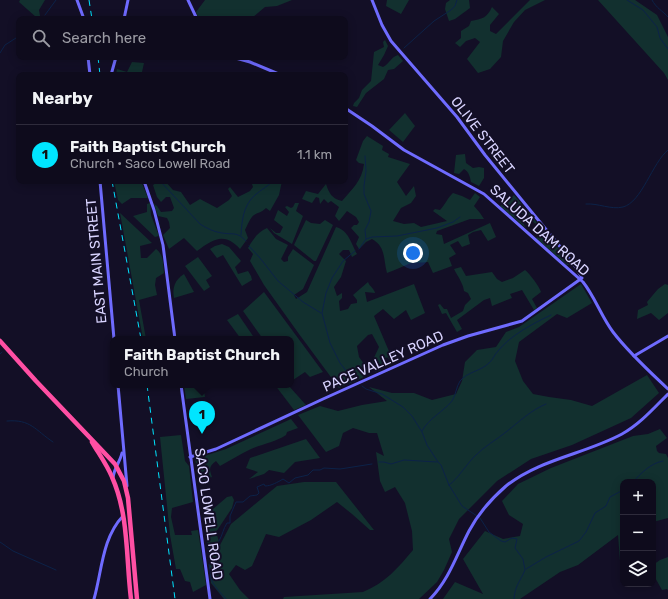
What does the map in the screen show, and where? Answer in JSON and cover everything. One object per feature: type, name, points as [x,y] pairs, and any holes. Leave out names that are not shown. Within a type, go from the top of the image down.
[{"type":"highway","points":[[0,341],[110,459],[124,482],[128,494],[137,599]]},
{"type":"highway","points":[[89,437],[103,459],[113,479],[120,500],[125,530],[131,599]]},
{"type":"highway","points":[[125,530],[128,535],[132,536]]},
{"type":"highway","points":[[126,541],[131,542],[133,551]]},
{"type":"highway","points":[[127,554],[133,551]]},
{"type":"street","points":[[77,0],[83,16]]},
{"type":"street","points":[[125,16],[128,0]]},
{"type":"street","points":[[188,0],[195,16]]},
{"type":"street","name":"OLIVE STREET","points":[[372,0],[382,25],[391,41],[457,117],[485,155],[562,249],[582,277],[580,280]]},
{"type":"street","points":[[88,60],[90,72]]},
{"type":"street","points":[[112,72],[115,60]]},
{"type":"street","points":[[243,60],[274,72]]},
{"type":"street","name":"SALUDA DAM ROAD","points":[[348,110],[410,154],[484,194],[580,280],[591,293],[613,332],[668,392]]},
{"type":"street","name":"EAST MAIN STREET","points":[[100,184],[114,336]]},
{"type":"street","points":[[145,184],[154,210],[162,245],[175,336]]},
{"type":"street","name":"PACE VALLEY ROAD","points":[[190,457],[216,449],[443,345],[468,336],[522,321],[580,280]]},
{"type":"street","points":[[634,356],[668,336]]},
{"type":"street","points":[[118,388],[128,494]]},
{"type":"street","name":"SACO LOWELL ROAD","points":[[181,388],[210,599]]},
{"type":"street","points":[[430,599],[442,586],[470,530],[487,505],[507,485],[532,470],[622,434],[634,426],[655,407],[668,392]]},
{"type":"street","points":[[113,479],[114,472],[122,456],[122,437]]},
{"type":"street","points":[[110,459],[116,460],[122,456]]},
{"type":"street","points":[[94,599],[107,544],[118,523],[123,518],[130,518]]},
{"type":"green space","points":[[20,0],[45,0],[39,10],[40,16],[35,16],[19,2]]},
{"type":"green space","points":[[205,0],[292,0],[277,6],[265,7],[254,16],[198,16],[196,12]]},
{"type":"green space","points":[[387,0],[409,0],[401,14],[386,6]]},
{"type":"green space","points":[[450,0],[469,0],[470,8],[455,19],[449,21],[445,9],[446,3]]},
{"type":"green space","points":[[530,0],[545,0],[525,10],[514,22],[503,41],[501,57],[490,69],[478,73],[467,59],[480,42],[475,38],[466,41],[460,47],[455,43],[461,38],[461,31],[469,26],[471,21],[481,19],[486,16],[492,7],[499,14],[490,25],[490,31],[496,34]]},
{"type":"green space","points":[[598,0],[635,0],[657,15],[668,37],[668,80],[664,73]]},
{"type":"green space","points":[[385,40],[388,46],[378,65],[383,67],[398,55],[403,61],[394,69],[388,70],[384,79],[366,93],[357,107],[353,106],[359,98],[362,90],[371,81],[374,52],[384,47],[383,42]]},
{"type":"green space","points":[[132,62],[144,63],[142,72],[127,72]]},
{"type":"green space","points":[[117,69],[127,72],[116,72]]},
{"type":"green space","points":[[405,113],[415,126],[403,142],[389,130]]},
{"type":"green space","points":[[367,136],[383,146],[382,150],[389,154],[388,157],[410,164],[397,182],[406,196],[414,186],[416,196],[411,203],[401,208],[393,221],[404,224],[414,223],[421,227],[447,221],[433,211],[435,209],[440,210],[453,193],[470,200],[475,193],[480,197],[474,206],[484,219],[470,219],[437,231],[436,234],[442,235],[444,244],[490,223],[496,237],[488,241],[481,230],[468,235],[470,244],[462,247],[458,241],[450,245],[456,254],[449,258],[452,266],[433,273],[428,262],[411,263],[387,273],[382,249],[376,242],[372,239],[366,242],[359,249],[356,244],[359,237],[351,228],[359,222],[356,217],[347,211],[339,221],[335,216],[339,207],[331,201],[328,203],[324,199],[320,204],[319,198],[316,197],[312,203],[302,199],[306,191],[318,194],[326,184],[331,195],[342,201],[356,184],[363,170],[364,164],[359,163],[356,160],[363,141]]},
{"type":"green space","points":[[465,154],[466,163],[473,168],[484,168],[484,178],[479,186],[471,182],[470,176],[466,170],[464,169],[459,174],[454,173],[456,155]]},
{"type":"green space","points":[[115,184],[142,184],[148,198],[131,198],[122,204],[118,200]]},
{"type":"green space","points":[[168,184],[173,190],[181,192],[190,205],[200,199],[217,208],[229,200],[232,196],[228,189],[230,187],[238,197],[250,191],[253,187],[252,184],[281,184],[279,195],[270,211],[266,208],[254,215],[250,220],[245,230],[248,238],[240,249],[229,240],[219,239],[209,243],[197,251],[184,238],[169,249],[163,235],[170,228],[169,222],[167,218],[158,216],[154,204],[161,212],[172,211],[174,208],[170,197],[166,197],[161,202],[157,197],[153,185]]},
{"type":"green space","points":[[514,195],[569,261],[570,265],[567,265],[536,238],[542,235],[542,231],[535,223],[521,213],[519,216],[526,228],[500,206]]},
{"type":"green space","points":[[150,203],[151,215],[159,236],[155,237],[133,216],[147,212],[147,204]]},
{"type":"green space","points":[[295,203],[299,203],[296,211],[303,216],[292,244],[274,233],[270,228],[276,233],[280,233],[283,227],[274,220],[278,210],[287,216],[289,212],[285,207],[287,206],[291,208]]},
{"type":"green space","points":[[120,213],[152,243],[140,246],[141,258],[147,258],[156,249],[159,251],[163,260],[164,273],[156,278],[155,285],[157,295],[139,300],[145,336],[142,336]]},
{"type":"green space","points":[[306,220],[311,223],[320,224],[325,220],[333,225],[316,261],[294,245]]},
{"type":"green space","points":[[336,227],[347,234],[357,254],[352,257],[349,250],[343,250],[339,254],[346,261],[341,277],[334,287],[337,296],[342,293],[342,298],[339,301],[340,311],[348,309],[351,304],[357,303],[357,300],[353,295],[368,282],[375,293],[365,292],[367,302],[414,284],[425,313],[411,320],[406,310],[394,319],[383,309],[374,316],[394,363],[392,363],[387,357],[383,361],[381,370],[375,372],[372,362],[379,347],[372,334],[368,335],[357,346],[359,357],[370,372],[362,378],[339,388],[264,285],[250,261],[253,254],[248,248],[256,236],[267,228],[276,239],[288,245],[281,259],[284,262],[288,261],[288,257],[293,249],[314,265],[303,289],[294,295],[296,299],[307,292]]},
{"type":"green space","points":[[222,244],[229,247],[241,261],[235,267],[238,274],[248,271],[252,280],[242,286],[223,255],[217,258],[210,249]]},
{"type":"green space","points":[[198,257],[212,276],[206,280],[210,287],[204,291],[185,266]]},
{"type":"green space","points":[[461,267],[466,276],[492,272],[497,279],[502,282],[513,278],[525,270],[534,280],[541,292],[532,299],[537,308],[534,310],[522,290],[510,294],[512,298],[492,306],[490,298],[484,300],[457,320],[462,329],[457,332],[446,313],[442,314],[438,305],[440,304],[444,309],[447,309],[451,318],[463,311],[465,305],[471,299],[468,293],[464,291],[454,269]]},
{"type":"green space","points":[[184,274],[194,292],[174,298],[173,290],[175,284]]},
{"type":"green space","points":[[581,284],[592,303],[567,318],[557,314],[519,342],[515,361],[523,381],[533,394],[571,400],[592,406],[647,375],[659,393],[631,418],[572,445],[531,459],[497,481],[459,519],[449,539],[452,552],[444,570],[437,582],[419,599],[283,599],[284,597],[363,592],[385,580],[413,550],[412,531],[405,503],[395,487],[385,492],[380,481],[376,452],[384,456],[377,433],[369,433],[353,428],[343,433],[339,446],[326,452],[298,415],[320,406],[338,411],[387,401],[369,387],[392,393],[414,393],[432,400],[456,394],[462,381],[465,362],[477,350],[496,347],[506,332],[519,327]]},
{"type":"green space","points":[[665,284],[668,285],[668,313],[659,320],[651,313],[637,319],[638,310],[648,305],[647,302],[658,289]]},
{"type":"green space","points":[[264,292],[323,372],[310,377],[305,372],[294,379],[294,336],[261,336],[243,311]]},
{"type":"green space","points":[[238,314],[253,336],[239,336],[227,320]]},
{"type":"green space","points":[[184,388],[204,388],[205,397],[186,399]]},
{"type":"green space","points":[[277,388],[291,388],[306,405],[294,410]]},
{"type":"green space","points":[[291,419],[298,428],[287,432],[286,435],[278,439],[255,447],[220,466],[216,461],[210,468],[212,477],[205,480],[199,479],[195,459],[226,449]]},
{"type":"green space","points":[[660,429],[667,438],[656,446],[659,453],[666,454],[668,458],[668,518],[656,521],[656,479],[620,479],[620,561],[618,535],[578,565],[560,572],[520,599],[443,599],[455,582],[483,594],[463,559],[485,531],[503,539],[520,536],[523,524],[509,515],[502,501],[518,484],[551,468],[633,436],[648,434]]},
{"type":"green space","points":[[181,435],[185,461],[189,466],[193,502],[172,508],[171,517],[175,535],[192,535],[191,531],[198,530],[206,585],[193,592],[190,582],[185,581],[180,569],[176,569],[170,535],[160,437]]},
{"type":"green space","points":[[306,439],[320,458],[295,462],[284,473],[269,470],[264,474],[249,479],[258,472],[246,468],[250,458]]},
{"type":"green space","points":[[304,482],[336,482],[374,530],[370,530],[337,502],[311,520],[279,537],[266,534],[252,566],[245,570],[236,565],[229,574],[240,590],[249,599],[224,599],[211,583],[206,530],[202,510],[209,508],[213,509],[227,497],[232,496],[234,500],[232,508],[216,532],[220,545],[231,524],[277,486]]},
{"type":"green space","points":[[668,557],[668,590],[662,590],[656,579],[656,563]]},
{"type":"waterway","points":[[45,15],[56,0]]},
{"type":"waterway","points":[[404,48],[434,21],[451,10],[455,6],[457,0]]},
{"type":"waterway","points":[[627,0],[643,10],[657,27],[660,38],[668,49]]},
{"type":"waterway","points":[[652,0],[655,5],[668,17]]},
{"type":"waterway","points":[[0,53],[5,45],[16,38]]},
{"type":"waterway","points":[[586,204],[618,208],[630,204],[636,198],[662,156],[668,150]]},
{"type":"waterway","points":[[365,156],[366,171],[364,194],[371,211],[369,222],[365,230],[366,239]]},
{"type":"waterway","points":[[163,184],[200,224],[216,232],[235,234],[246,241]]},
{"type":"waterway","points":[[241,235],[243,219],[248,204],[255,195],[270,184]]},
{"type":"waterway","points":[[359,249],[366,239],[372,237],[397,236],[437,228],[453,222],[460,217]]},
{"type":"waterway","points":[[249,246],[278,281],[303,302],[321,313]]},
{"type":"waterway","points":[[355,251],[343,261],[332,278],[326,293],[322,313],[330,343],[340,363],[355,382]]},
{"type":"waterway","points":[[422,431],[428,422],[452,401],[459,383],[463,378],[486,366],[503,345],[515,335],[551,315]]},
{"type":"waterway","points":[[362,386],[366,389],[382,394],[403,407],[412,416],[422,432],[427,445],[441,465],[449,485],[462,506],[480,518],[489,532],[501,541],[505,542],[512,538],[517,539],[515,548],[523,559],[525,570],[517,587],[514,599]]},
{"type":"waterway","points":[[449,485],[483,449],[530,413],[546,404]]},
{"type":"waterway","points":[[7,421],[22,422],[32,426],[53,442]]},
{"type":"waterway","points":[[379,462],[391,464],[404,460],[437,462]]},
{"type":"waterway","points":[[636,479],[650,466],[663,461]]},
{"type":"waterway","points":[[226,599],[213,584],[209,565],[211,555],[227,523],[230,523],[230,516],[236,502],[243,502],[250,496],[257,495],[259,493],[257,487],[264,484],[265,486],[270,485],[283,479],[289,483],[295,478],[308,475],[313,470],[320,470],[324,468],[340,469],[372,464]]},
{"type":"waterway","points":[[526,569],[546,557],[579,541],[586,532],[595,513],[606,506],[610,497],[620,492]]},
{"type":"waterway","points":[[0,542],[13,551],[56,570]]},
{"type":"railway","points":[[89,0],[92,16]]},
{"type":"railway","points":[[98,60],[100,72]]},
{"type":"railway","points":[[113,184],[140,336]]},
{"type":"railway","points":[[147,388],[175,599]]},
{"type":"place","name":"Faith Baptist Church","points":[[202,434]]}]
